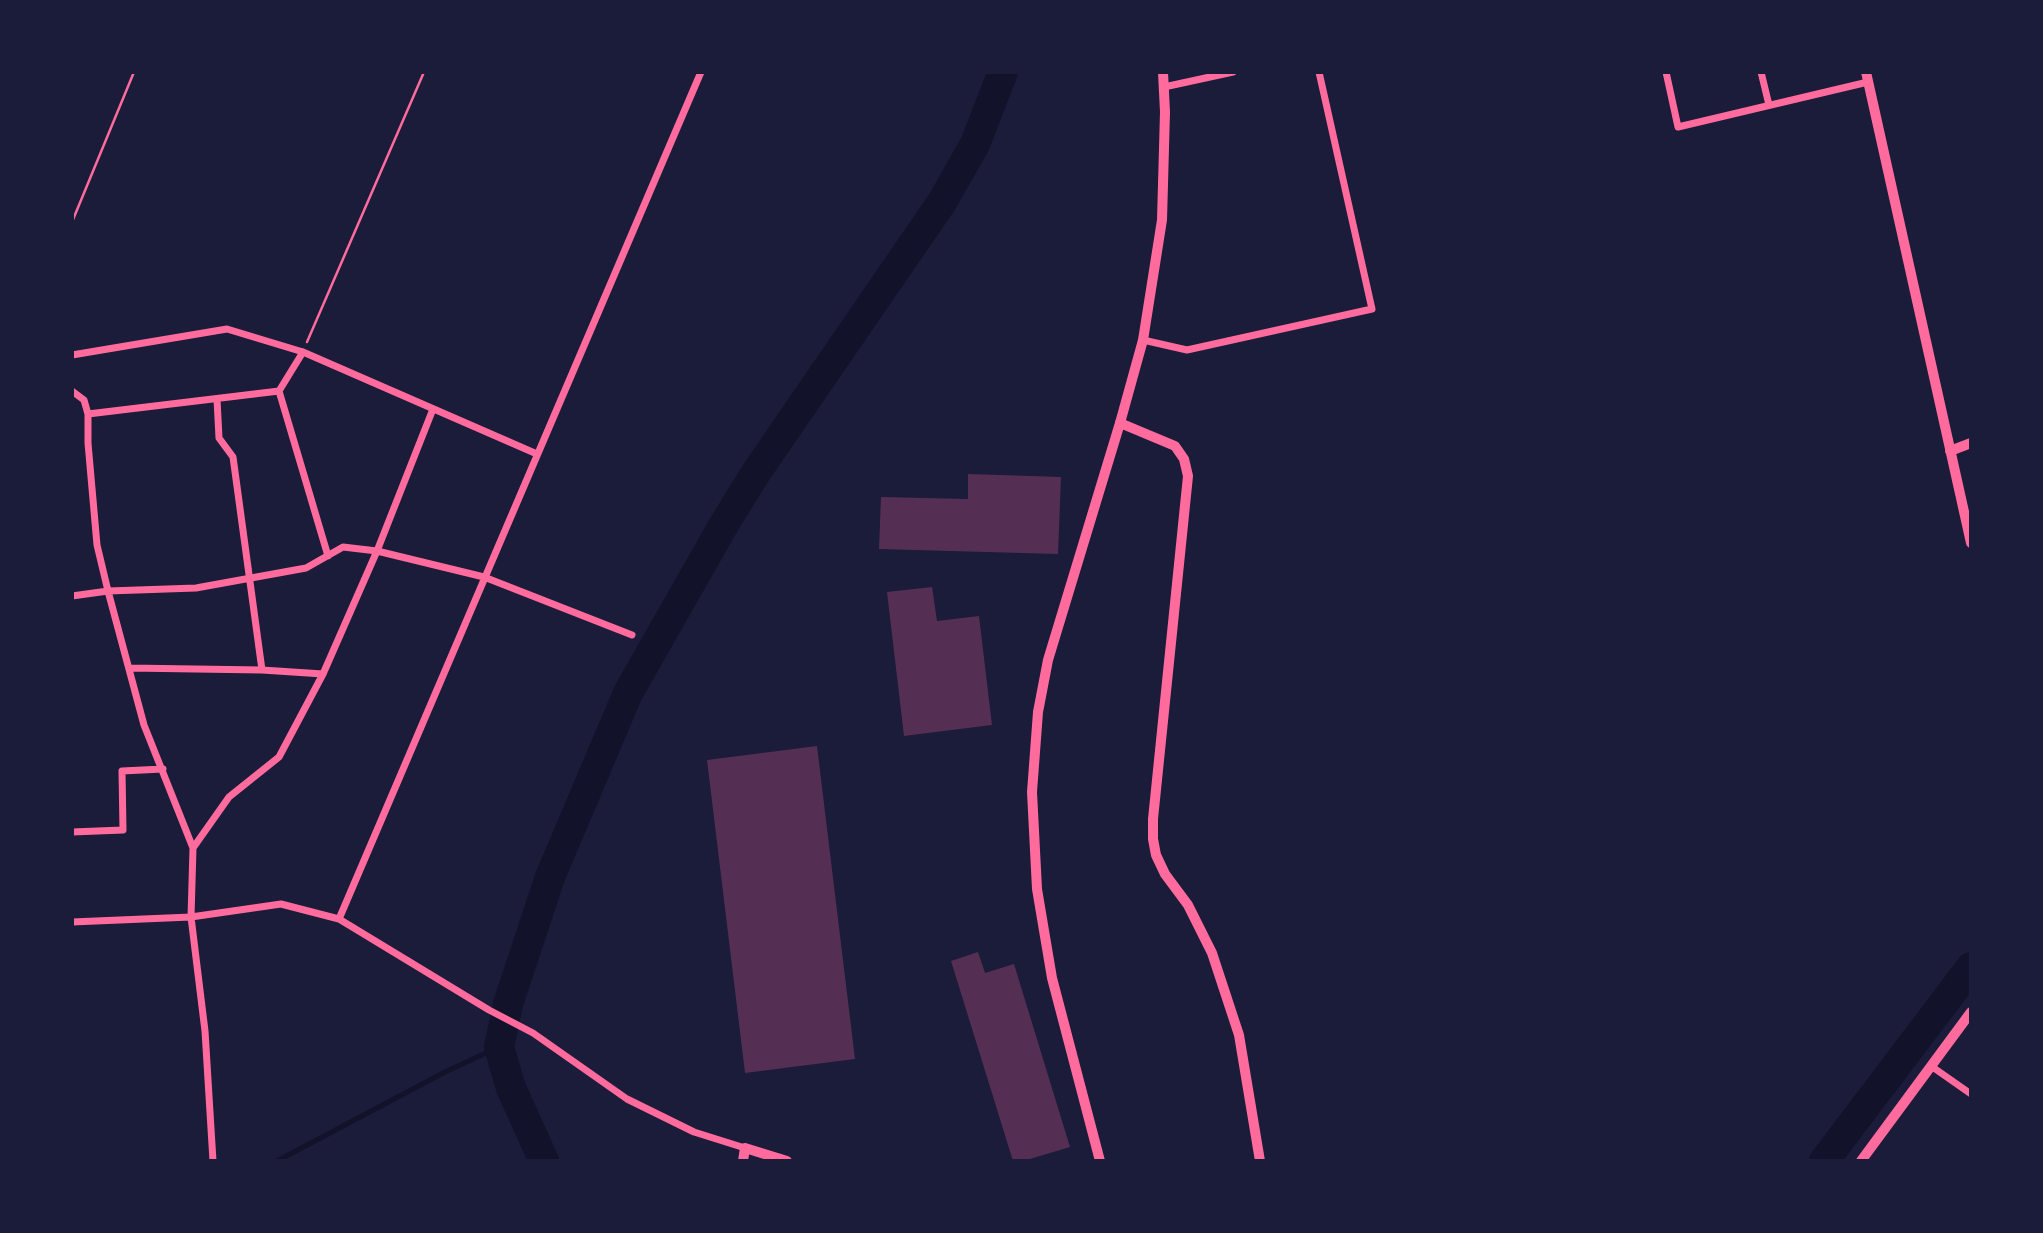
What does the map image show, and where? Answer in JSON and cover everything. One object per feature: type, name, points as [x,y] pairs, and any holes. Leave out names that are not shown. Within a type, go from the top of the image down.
[{"type":"main road","points":[[1100,1161],[1052,978],[1037,889],[1032,792],[1038,712],[1048,660],[1143,340],[1162,220],[1163,72]]},
{"type":"street","points":[[340,919],[701,72]]},
{"type":"street","points":[[1164,87],[1233,72]]},
{"type":"street","points":[[1143,340],[1187,350],[1373,309],[1319,72]]},
{"type":"street","points":[[1666,72],[1678,127],[1867,77],[1971,543]]},
{"type":"street","points":[[1761,72],[1769,105]]},
{"type":"street","points":[[72,355],[227,329],[303,352],[537,454]]},
{"type":"street","points":[[303,352],[279,391],[328,556]]},
{"type":"street","points":[[72,391],[84,400],[88,414],[97,545],[108,591],[144,725],[193,848],[191,917],[205,1031],[214,1161]]},
{"type":"street","points":[[88,414],[279,391]]},
{"type":"street","points":[[217,399],[219,438],[233,457],[262,670]]},
{"type":"street","points":[[193,848],[229,797],[279,757],[323,674],[377,551],[433,408]]},
{"type":"street","points":[[1120,423],[1175,446],[1184,459],[1188,476],[1153,839],[1156,855],[1165,874],[1188,905],[1212,953],[1239,1035],[1260,1161]]},
{"type":"street","points":[[1950,451],[1971,443]]},
{"type":"street","points":[[72,596],[108,591],[196,588],[306,568],[343,547],[377,551],[484,577],[632,635]]},
{"type":"street","points":[[129,668],[262,670],[323,674]]},
{"type":"street","points":[[72,832],[123,830],[121,771],[163,769]]},
{"type":"street","points":[[72,922],[191,917],[281,904],[340,919],[489,1010],[533,1033],[627,1099],[694,1132],[787,1161]]},
{"type":"street","points":[[1866,1159],[1971,1012]]},
{"type":"street","points":[[1931,1066],[1971,1094]]},
{"type":"street","points":[[743,1161],[745,1148]]},
{"type":"path","points":[[72,222],[134,72]]},
{"type":"path","points":[[303,352],[424,72]]},
{"type":"building","points":[[968,474],[1061,477],[1058,554],[879,549],[881,497],[968,499]]},
{"type":"building","points":[[932,587],[937,621],[979,616],[992,725],[904,736],[887,592]]},
{"type":"building","points":[[817,746],[855,1059],[745,1073],[707,760]]},
{"type":"building","points":[[978,952],[985,973],[1014,964],[1070,1147],[1023,1161],[1013,1161],[951,961]]},
{"type":"waterway","points":[[544,1161],[511,1088],[499,1047],[508,1004],[550,877],[628,693],[755,474],[942,202],[975,144],[1003,72]]},
{"type":"waterway","points":[[1824,1161],[1971,967]]},
{"type":"waterway","points":[[277,1161],[445,1072],[499,1047]]}]
